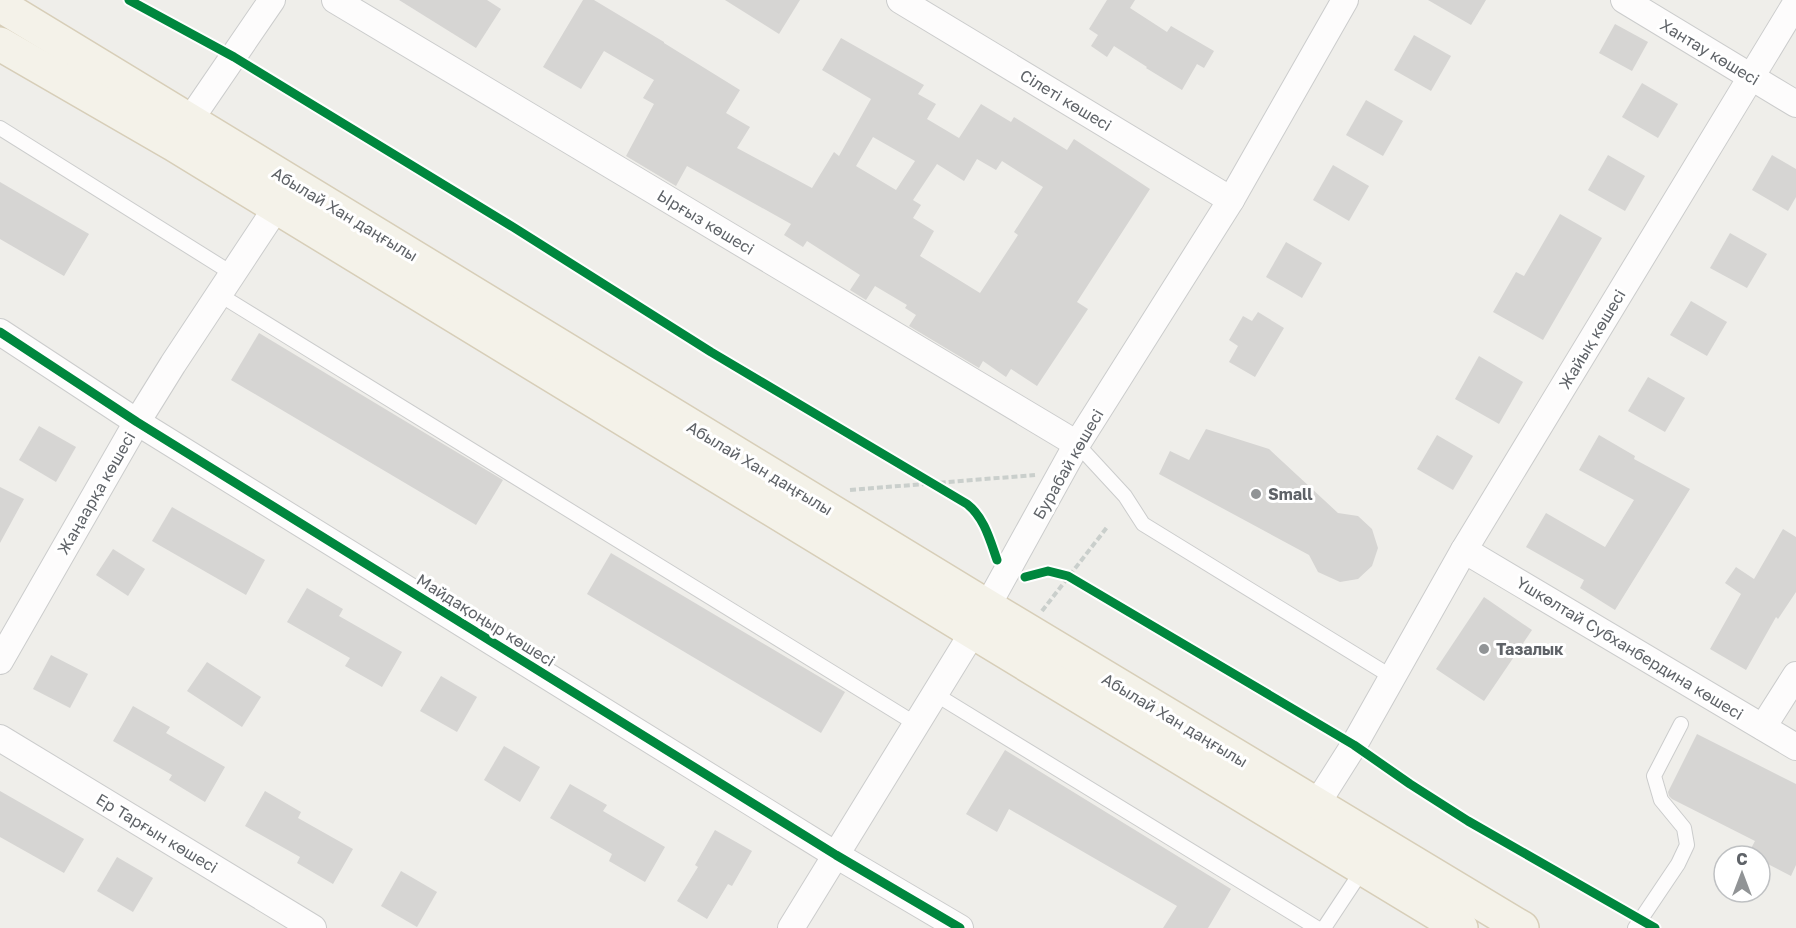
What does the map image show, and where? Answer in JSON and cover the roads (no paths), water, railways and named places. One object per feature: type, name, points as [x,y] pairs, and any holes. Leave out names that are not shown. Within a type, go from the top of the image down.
[{"type":"main road","name":"Абылай Хан даңғылы","points":[[0,5],[182,132],[980,619],[1363,868],[1461,928]]},
{"type":"main road","name":"Абылай Хан даңғылы","points":[[0,44],[182,132],[276,208],[980,619],[1316,805],[1522,928]]},
{"type":"street","points":[[182,132],[272,0]]},
{"type":"street","name":"Ырғыз көшесі","points":[[335,0],[1077,444]]},
{"type":"street","name":"Сілеті көшесі","points":[[900,0],[1231,200]]},
{"type":"street","name":"Бурабай көшесі","points":[[791,928],[980,619],[1077,444],[1231,200],[1345,0]]},
{"type":"street","name":"Хантау көшесі","points":[[1624,0],[1796,104]]},
{"type":"street","name":"Жайық көшесі","points":[[1316,805],[1354,746],[1464,550],[1796,3]]},
{"type":"street","name":"Жаңаарқа көшесі","points":[[0,661],[137,422],[276,208]]},
{"type":"street","name":"Майдақоңыр көшесі","points":[[0,332],[137,422],[836,855],[960,928]]},
{"type":"street","name":"Үшкөлтай Субханбердина көшесі","points":[[1464,550],[1796,747]]},
{"type":"street","points":[[1764,727],[1796,675]]},
{"type":"street","name":"Ер Тарғын көшесі","points":[[0,738],[313,928]]},
{"type":"lane","points":[[0,128],[233,274]]},
{"type":"lane","points":[[220,295],[916,724]]},
{"type":"lane","points":[[1077,444],[1125,496],[1143,524],[1392,677]]},
{"type":"lane","points":[[935,694],[1317,928]]},
{"type":"lane","points":[[1635,928],[1678,864],[1687,845],[1684,828],[1661,800],[1654,776],[1681,724]]},
{"type":"lane","points":[[1324,928],[1363,868]]},
{"type":"place","name":"Small","points":[[1256,494]]},
{"type":"place","name":"Тазалык","points":[[1484,649]]}]
